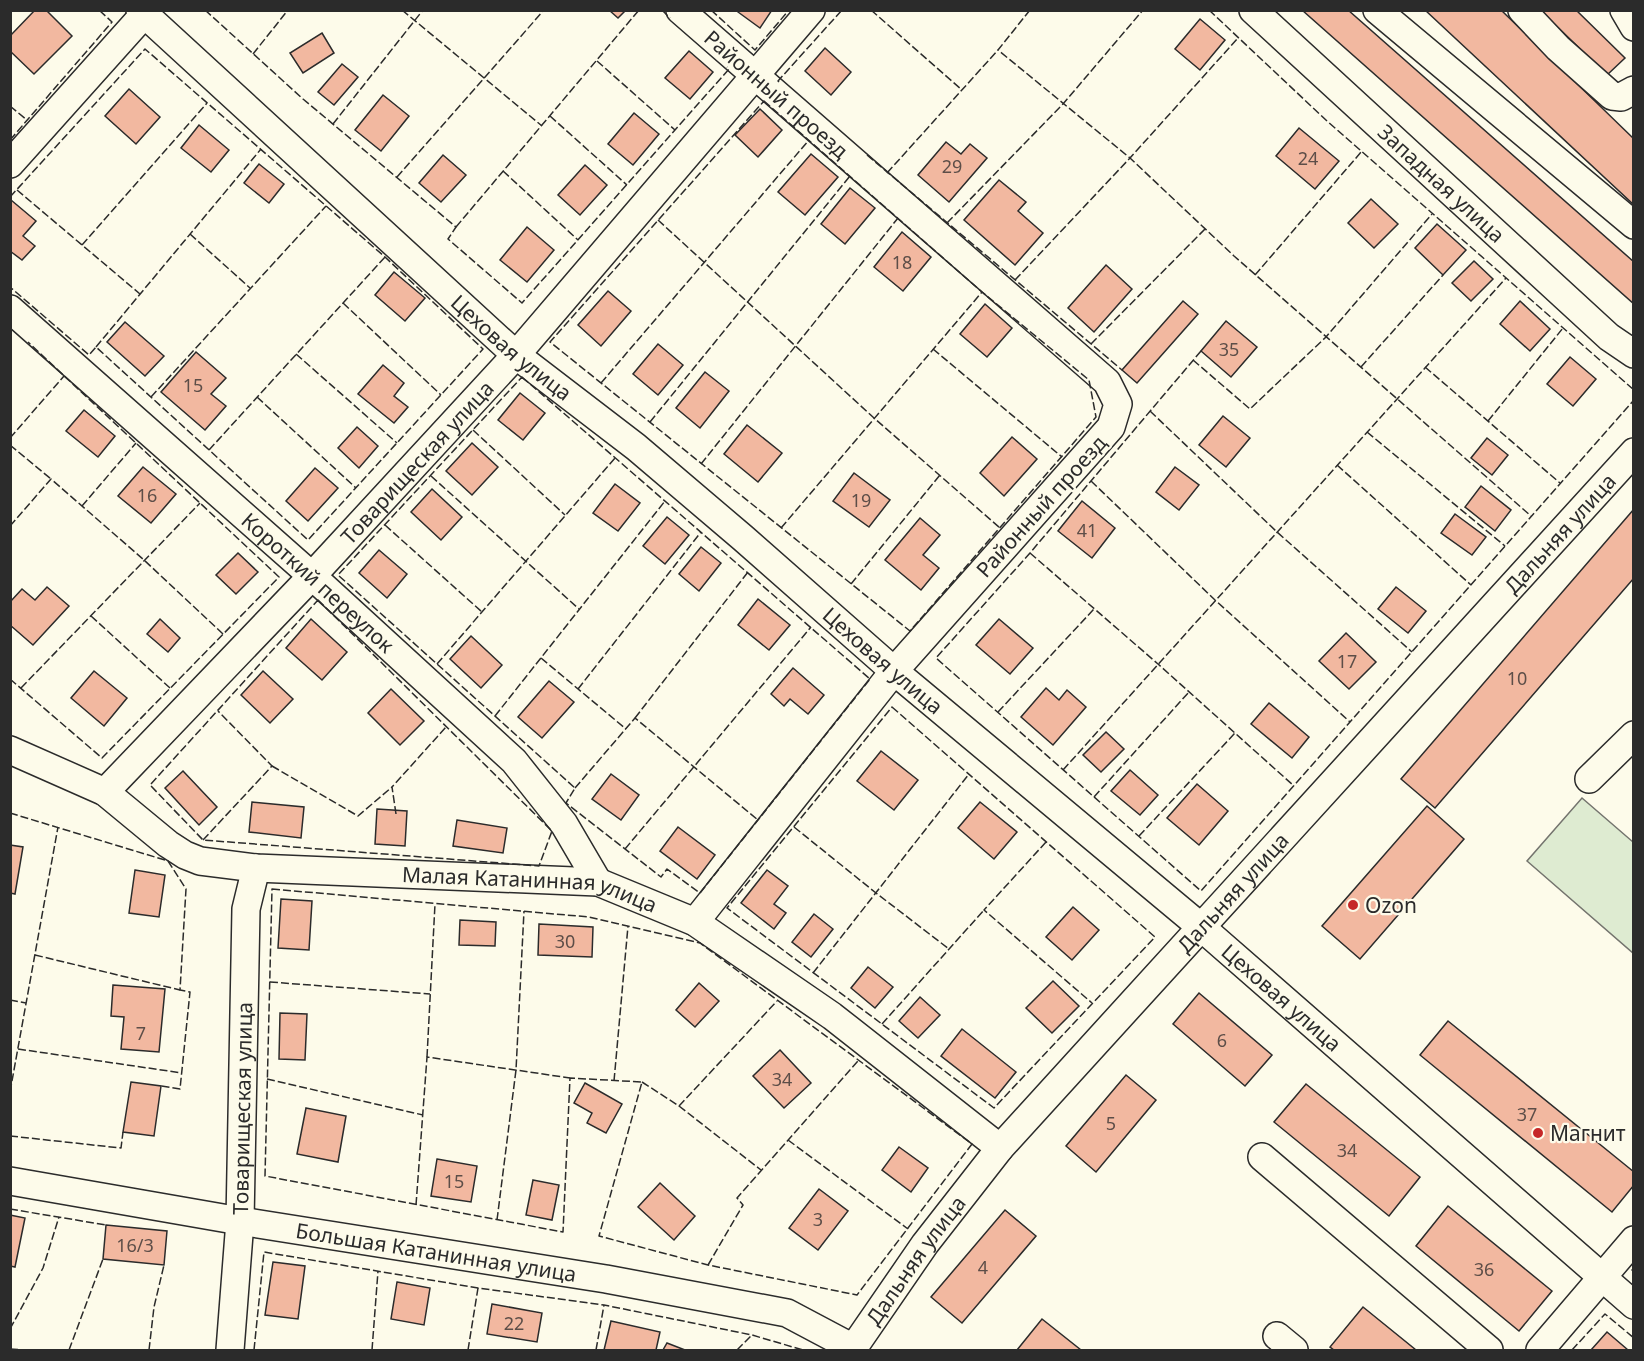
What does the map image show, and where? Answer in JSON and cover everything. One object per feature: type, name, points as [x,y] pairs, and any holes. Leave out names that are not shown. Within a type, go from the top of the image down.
[{"type":"street","name":"Районный проезд","points":[[680,10],[1107,382],[1118,404],[1111,427],[894,672],[695,922]]},
{"type":"street","name":"Товарищеская улица","points":[[105,792],[312,576],[516,355],[810,10]]},
{"type":"street","name":"Западная улица","points":[[1253,10],[1609,337],[1634,354]]},
{"type":"street","points":[[1377,10],[1634,225]]},
{"type":"street","points":[[1522,10],[1558,48],[1612,96],[1621,97],[1634,90]]},
{"type":"street","points":[[1624,10],[1634,27]]},
{"type":"street","points":[[10,164],[144,12]]},
{"type":"street","name":"Цеховая улица","points":[[144,12],[516,355],[636,447],[894,672],[1201,927],[1634,1305]]},
{"type":"street","name":"Короткий переулок","points":[[10,309],[312,576],[514,761],[564,824],[598,882]]},
{"type":"street","name":"Дальняя улица","points":[[852,1349],[925,1244],[1000,1148],[1634,452]]},
{"type":"street","points":[[1589,779],[1630,745]]},
{"type":"street","name":"Малая Катанинная улица","points":[[10,750],[105,792],[184,855],[200,861],[256,868],[598,882],[695,922],[832,1016],[1000,1148]]},
{"type":"street","name":"Товарищеская улица","points":[[230,1350],[240,1221],[246,909],[256,868]]},
{"type":"street","points":[[1262,1157],[1489,1350]]},
{"type":"street","name":"Большая Катанинная улица","points":[[10,1181],[240,1221],[606,1279],[788,1313],[852,1349]]},
{"type":"street","points":[[1540,1350],[1634,1240]]},
{"type":"green space","points":[[1582,798],[1633,842],[1633,953],[1527,861]]},
{"type":"building","points":[[35,10],[46,10],[72,36],[34,74],[10,51],[10,36]]},
{"type":"building","points":[[609,10],[626,10],[618,18]]},
{"type":"building","points":[[740,10],[772,10],[760,28],[738,12]]},
{"type":"building","points":[[1302,10],[1348,10],[1634,262],[1634,304]]},
{"type":"building","points":[[1425,10],[1501,10],[1634,139],[1634,205]]},
{"type":"building","points":[[1540,10],[1576,10],[1625,58],[1607,75]]},
{"type":"building","points":[[1200,19],[1225,40],[1200,70],[1175,49]]},
{"type":"building","points":[[322,33],[334,53],[303,73],[290,53]]},
{"type":"building","points":[[825,48],[851,72],[831,95],[805,71]]},
{"type":"building","points":[[689,51],[713,72],[690,99],[665,78]]},
{"type":"building","points":[[342,64],[358,77],[334,105],[318,92]]},
{"type":"building","points":[[129,89],[160,117],[136,144],[105,116]]},
{"type":"building","points":[[383,95],[409,116],[381,151],[355,130]]},
{"type":"building","points":[[760,109],[782,130],[758,157],[735,135]]},
{"type":"building","points":[[634,113],[659,134],[633,165],[608,144]]},
{"type":"building","points":[[199,125],[229,150],[211,172],[181,148]]},
{"type":"building","points":[[1299,128],[1339,161],[1315,189],[1276,156]]},
{"type":"building","points":[[946,142],[961,154],[970,144],[987,158],[949,202],[918,175]]},
{"type":"building","points":[[811,154],[838,177],[805,215],[778,192]]},
{"type":"building","points":[[443,155],[466,175],[441,202],[419,183]]},
{"type":"building","points":[[259,164],[284,184],[269,203],[244,183]]},
{"type":"building","points":[[585,165],[607,185],[580,215],[558,195]]},
{"type":"building","points":[[999,180],[1026,202],[1018,211],[1043,233],[1015,265],[964,220]]},
{"type":"building","points":[[850,188],[875,208],[845,244],[821,224]]},
{"type":"building","points":[[1371,199],[1398,224],[1374,248],[1348,223]]},
{"type":"building","points":[[11,200],[36,221],[23,236],[35,246],[22,260],[10,251]]},
{"type":"building","points":[[1437,224],[1466,250],[1443,275],[1415,248]]},
{"type":"building","points":[[527,227],[554,250],[527,282],[500,260]]},
{"type":"building","points":[[902,232],[931,257],[903,291],[874,267]]},
{"type":"building","points":[[1474,261],[1493,279],[1471,301],[1452,283]]},
{"type":"building","points":[[1106,265],[1132,289],[1094,332],[1068,308]]},
{"type":"building","points":[[394,272],[425,298],[405,321],[375,295]]},
{"type":"building","points":[[608,291],[631,311],[601,346],[578,325]]},
{"type":"building","points":[[1183,301],[1198,314],[1137,383],[1122,370]]},
{"type":"building","points":[[1520,301],[1550,329],[1530,351],[1500,324]]},
{"type":"building","points":[[985,304],[1012,328],[987,357],[960,334]]},
{"type":"building","points":[[1226,321],[1257,347],[1231,377],[1201,351]]},
{"type":"building","points":[[125,322],[164,356],[145,376],[107,342]]},
{"type":"building","points":[[658,344],[683,365],[658,395],[633,374]]},
{"type":"building","points":[[196,352],[226,378],[211,394],[226,406],[205,430],[161,392]]},
{"type":"building","points":[[1570,357],[1596,379],[1573,406],[1547,384]]},
{"type":"building","points":[[383,365],[404,383],[394,396],[408,407],[394,423],[358,394]]},
{"type":"building","points":[[705,372],[729,391],[700,428],[676,408]]},
{"type":"building","points":[[520,393],[545,413],[523,440],[498,420]]},
{"type":"building","points":[[84,410],[115,436],[98,457],[66,431]]},
{"type":"building","points":[[1223,416],[1250,438],[1226,467],[1199,445]]},
{"type":"building","points":[[747,425],[782,453],[758,482],[724,454]]},
{"type":"building","points":[[357,427],[378,446],[359,468],[338,448]]},
{"type":"building","points":[[1012,437],[1037,459],[1004,496],[980,473]]},
{"type":"building","points":[[1487,438],[1508,455],[1492,475],[1471,458]]},
{"type":"building","points":[[472,443],[498,467],[472,495],[446,471]]},
{"type":"building","points":[[143,467],[176,494],[151,523],[118,496]]},
{"type":"building","points":[[1175,467],[1199,485],[1179,510],[1156,492]]},
{"type":"building","points":[[315,468],[338,488],[308,521],[286,501]]},
{"type":"building","points":[[854,473],[890,500],[869,527],[833,501]]},
{"type":"building","points":[[615,484],[640,503],[618,531],[593,513]]},
{"type":"building","points":[[1481,486],[1511,510],[1495,531],[1465,507]]},
{"type":"building","points":[[432,489],[462,517],[441,540],[411,512]]},
{"type":"building","points":[[1082,501],[1115,528],[1092,558],[1058,531]]},
{"type":"building","points":[[1634,509],[1634,578],[1435,808],[1401,779]]},
{"type":"building","points":[[1455,514],[1486,537],[1472,555],[1441,533]]},
{"type":"building","points":[[667,517],[689,535],[665,564],[643,546]]},
{"type":"building","points":[[920,518],[940,535],[923,555],[939,568],[921,590],[885,560]]},
{"type":"building","points":[[701,547],[721,563],[699,591],[679,574]]},
{"type":"building","points":[[379,550],[407,574],[387,598],[359,573]]},
{"type":"building","points":[[238,553],[258,572],[236,594],[216,575]]},
{"type":"building","points":[[47,587],[69,606],[33,645],[10,625],[10,602],[22,589],[35,600]]},
{"type":"building","points":[[1396,587],[1426,611],[1408,633],[1378,609]]},
{"type":"building","points":[[758,599],[790,625],[769,650],[738,625]]},
{"type":"building","points":[[160,619],[180,638],[168,652],[147,634]]},
{"type":"building","points":[[311,619],[347,652],[322,680],[286,648]]},
{"type":"building","points":[[999,619],[1033,648],[1010,674],[976,645]]},
{"type":"building","points":[[1346,633],[1376,662],[1349,689],[1319,661]]},
{"type":"building","points":[[471,636],[502,665],[481,688],[450,659]]},
{"type":"building","points":[[793,668],[824,695],[808,714],[790,699],[784,706],[771,694]]},
{"type":"building","points":[[94,671],[127,698],[104,726],[71,698]]},
{"type":"building","points":[[263,671],[293,699],[270,723],[241,695]]},
{"type":"building","points":[[549,681],[574,702],[542,738],[518,717]]},
{"type":"building","points":[[1046,688],[1059,700],[1067,690],[1086,707],[1053,745],[1021,717]]},
{"type":"building","points":[[391,689],[424,721],[400,745],[368,713]]},
{"type":"building","points":[[1269,703],[1309,737],[1292,758],[1251,724]]},
{"type":"building","points":[[1106,732],[1124,749],[1101,772],[1083,755]]},
{"type":"building","points":[[881,751],[918,780],[894,810],[857,781]]},
{"type":"building","points":[[1130,770],[1158,795],[1140,815],[1111,791]]},
{"type":"building","points":[[183,771],[217,807],[199,825],[165,788]]},
{"type":"building","points":[[611,774],[639,795],[621,820],[592,799]]},
{"type":"building","points":[[1197,784],[1228,811],[1199,845],[1167,818]]},
{"type":"building","points":[[252,802],[304,807],[301,838],[249,832]]},
{"type":"building","points":[[980,802],[1017,832],[994,859],[958,828]]},
{"type":"building","points":[[1427,806],[1464,839],[1360,959],[1322,926]]},
{"type":"building","points":[[377,809],[407,811],[405,846],[375,844]]},
{"type":"building","points":[[457,820],[507,828],[503,853],[453,846]]},
{"type":"building","points":[[678,827],[715,855],[697,879],[660,851]]},
{"type":"building","points":[[10,845],[23,847],[15,894],[10,893]]},
{"type":"building","points":[[135,870],[165,875],[159,917],[129,913]]},
{"type":"building","points":[[767,870],[788,886],[774,904],[786,913],[774,929],[741,903]]},
{"type":"building","points":[[281,899],[312,901],[309,950],[278,948]]},
{"type":"building","points":[[1073,907],[1099,930],[1072,960],[1046,937]]},
{"type":"building","points":[[814,914],[833,929],[811,957],[792,942]]},
{"type":"building","points":[[460,920],[496,922],[495,946],[459,945]]},
{"type":"building","points":[[539,924],[593,927],[592,957],[538,955]]},
{"type":"building","points":[[868,967],[893,987],[875,1008],[851,988]]},
{"type":"building","points":[[1053,981],[1079,1006],[1052,1033],[1026,1008]]},
{"type":"building","points":[[699,983],[719,1001],[695,1027],[676,1010]]},
{"type":"building","points":[[113,985],[165,989],[159,1052],[121,1049],[124,1017],[111,1016]]},
{"type":"building","points":[[1199,993],[1272,1055],[1245,1086],[1173,1024]]},
{"type":"building","points":[[920,997],[940,1015],[918,1038],[899,1021]]},
{"type":"building","points":[[280,1013],[307,1014],[305,1060],[279,1059]]},
{"type":"building","points":[[1448,1021],[1634,1172],[1634,1185],[1612,1212],[1420,1055]]},
{"type":"building","points":[[962,1029],[1016,1072],[995,1098],[941,1056]]},
{"type":"building","points":[[780,1050],[811,1083],[784,1108],[753,1076]]},
{"type":"building","points":[[1126,1075],[1156,1100],[1096,1172],[1066,1146]]},
{"type":"building","points":[[131,1082],[161,1086],[154,1136],[123,1132]]},
{"type":"building","points":[[585,1083],[622,1104],[606,1133],[587,1123],[592,1113],[574,1103]]},
{"type":"building","points":[[1306,1084],[1420,1177],[1389,1216],[1274,1122]]},
{"type":"building","points":[[306,1108],[346,1116],[338,1162],[297,1154]]},
{"type":"building","points":[[899,1147],[928,1168],[911,1192],[882,1170]]},
{"type":"building","points":[[437,1159],[477,1166],[471,1202],[431,1196]]},
{"type":"building","points":[[533,1180],[559,1185],[552,1220],[526,1215]]},
{"type":"building","points":[[660,1183],[695,1216],[674,1240],[638,1207]]},
{"type":"building","points":[[819,1189],[848,1211],[818,1250],[789,1228]]},
{"type":"building","points":[[1448,1206],[1552,1291],[1519,1331],[1416,1246]]},
{"type":"building","points":[[1005,1210],[1036,1236],[962,1323],[931,1297]]},
{"type":"building","points":[[10,1215],[25,1218],[15,1267],[10,1266]]},
{"type":"building","points":[[106,1225],[167,1231],[164,1265],[103,1259]]},
{"type":"building","points":[[273,1262],[305,1266],[298,1319],[265,1315]]},
{"type":"building","points":[[397,1282],[430,1288],[424,1325],[391,1319]]},
{"type":"building","points":[[492,1304],[542,1313],[537,1342],[487,1334]]},
{"type":"building","points":[[1363,1307],[1416,1350],[1334,1350],[1330,1347]]},
{"type":"building","points":[[1042,1319],[1081,1350],[1017,1350]]},
{"type":"building","points":[[611,1321],[660,1332],[656,1350],[604,1350]]},
{"type":"building","points":[[1607,1332],[1628,1350],[1591,1350]]},
{"type":"building","points":[[667,1343],[685,1350],[663,1350]]},
{"type":"fence","points":[[10,140],[112,22],[99,10]]},
{"type":"fence","points":[[205,10],[303,99],[456,227],[448,239],[522,303],[729,69],[727,67]]},
{"type":"fence","points":[[253,54],[288,10]]},
{"type":"fence","points":[[402,10],[542,126]]},
{"type":"fence","points":[[333,124],[423,10]]},
{"type":"fence","points":[[397,177],[544,10]]},
{"type":"fence","points":[[456,227],[639,10]]},
{"type":"fence","points":[[662,10],[670,18]]},
{"type":"fence","points":[[711,10],[755,50],[789,10]]},
{"type":"fence","points":[[779,82],[842,10]]},
{"type":"fence","points":[[871,10],[962,90]]},
{"type":"fence","points":[[1030,10],[998,50],[1130,158],[1234,256],[1531,516]]},
{"type":"fence","points":[[947,223],[1063,104],[1143,10]]},
{"type":"fence","points":[[1209,10],[1327,121],[1634,390]]},
{"type":"fence","points":[[1015,280],[1130,158],[1238,38]]},
{"type":"fence","points":[[10,197],[145,49],[385,257],[483,349],[308,540],[96,347],[89,355],[10,287]]},
{"type":"fence","points":[[887,173],[998,50]]},
{"type":"fence","points":[[597,61],[675,130]]},
{"type":"fence","points":[[764,101],[982,292],[1089,380],[1096,417],[910,631],[550,342],[764,101]]},
{"type":"fence","points":[[82,245],[207,103]]},
{"type":"fence","points":[[10,106],[27,120]]},
{"type":"fence","points":[[550,116],[627,185]]},
{"type":"fence","points":[[601,383],[809,140]]},
{"type":"fence","points":[[96,347],[261,149]]},
{"type":"fence","points":[[1255,275],[1362,151]]},
{"type":"fence","points":[[867,155],[1122,370]]},
{"type":"fence","points":[[503,171],[578,240]]},
{"type":"fence","points":[[650,422],[850,176]]},
{"type":"fence","points":[[17,190],[140,294]]},
{"type":"fence","points":[[151,397],[326,206]]},
{"type":"fence","points":[[1193,360],[1250,409],[1326,337],[1432,214]]},
{"type":"fence","points":[[701,464],[898,218]]},
{"type":"fence","points":[[658,220],[874,418],[1000,528]]},
{"type":"fence","points":[[1091,344],[1205,229]]},
{"type":"fence","points":[[190,234],[250,288]]},
{"type":"fence","points":[[209,450],[385,257]]},
{"type":"fence","points":[[1361,367],[1443,275]]},
{"type":"fence","points":[[1063,770],[1506,278]]},
{"type":"fence","points":[[781,528],[982,292]]},
{"type":"fence","points":[[343,303],[441,395]]},
{"type":"fence","points":[[1488,421],[1563,328]]},
{"type":"fence","points":[[10,679],[102,758],[279,577],[28,342]]},
{"type":"fence","points":[[933,349],[1062,457]]},
{"type":"fence","points":[[1201,351],[1030,553],[936,658],[1201,891],[1634,400]]},
{"type":"fence","points":[[296,354],[397,443]]},
{"type":"fence","points":[[1425,367],[1560,483]]},
{"type":"fence","points":[[10,438],[64,376]]},
{"type":"fence","points":[[522,377],[870,679],[700,893],[667,869],[661,877],[566,803],[575,788],[338,575],[522,377]]},
{"type":"fence","points":[[257,397],[356,488]]},
{"type":"fence","points":[[1150,411],[1277,532],[1412,652]]},
{"type":"fence","points":[[473,430],[565,515]]},
{"type":"fence","points":[[1367,432],[1505,546]]},
{"type":"fence","points":[[82,506],[136,443]]},
{"type":"fence","points":[[10,445],[51,479]]},
{"type":"fence","points":[[437,664],[615,458]]},
{"type":"fence","points":[[1337,465],[1471,585]]},
{"type":"fence","points":[[851,584],[940,475]]},
{"type":"fence","points":[[431,476],[579,609]]},
{"type":"fence","points":[[10,526],[51,479],[144,560],[223,634]]},
{"type":"fence","points":[[1091,481],[1215,600],[1350,722]]},
{"type":"fence","points":[[495,716],[665,501]]},
{"type":"fence","points":[[21,688],[200,503]]},
{"type":"fence","points":[[385,525],[482,612]]},
{"type":"fence","points":[[578,689],[701,532]]},
{"type":"fence","points":[[1030,553],[1294,786]]},
{"type":"fence","points":[[635,718],[748,572]]},
{"type":"fence","points":[[318,600],[552,831],[539,866],[203,840],[150,785],[318,600]]},
{"type":"fence","points":[[998,712],[1094,609]]},
{"type":"fence","points":[[91,616],[170,688]]},
{"type":"fence","points":[[625,849],[811,627]]},
{"type":"fence","points":[[541,658],[626,729]]},
{"type":"fence","points":[[1094,797],[1189,692]]},
{"type":"fence","points":[[892,707],[1155,937],[994,1108],[727,908],[892,707]]},
{"type":"fence","points":[[203,840],[272,766],[218,711]]},
{"type":"fence","points":[[575,788],[635,718],[758,820]]},
{"type":"fence","points":[[396,814],[392,787],[446,727]]},
{"type":"fence","points":[[1139,836],[1235,733]]},
{"type":"fence","points":[[272,766],[358,816],[392,787]]},
{"type":"fence","points":[[813,973],[969,774]]},
{"type":"fence","points":[[10,813],[168,861],[186,889],[180,990],[190,992],[180,1089],[161,1086]]},
{"type":"fence","points":[[10,1092],[58,827]]},
{"type":"fence","points":[[794,827],[949,949]]},
{"type":"fence","points":[[1046,842],[984,910],[1092,1003]]},
{"type":"fence","points":[[272,889],[589,917],[700,943],[972,1144],[857,1295],[708,1265],[599,1236],[642,1082],[570,1078],[563,1232],[265,1176],[272,889]]},
{"type":"fence","points":[[427,1057],[435,904]]},
{"type":"fence","points":[[882,1024],[984,910]]},
{"type":"fence","points":[[497,1220],[516,1070],[524,911]]},
{"type":"fence","points":[[614,1081],[628,926]]},
{"type":"fence","points":[[35,955],[180,990]]},
{"type":"fence","points":[[270,982],[430,994]]},
{"type":"fence","points":[[10,1000],[26,1003]]},
{"type":"fence","points":[[642,1082],[679,1106],[777,1001]]},
{"type":"fence","points":[[18,1049],[182,1073]]},
{"type":"fence","points":[[416,1205],[427,1057],[570,1078]]},
{"type":"fence","points":[[708,1265],[743,1205],[737,1198],[858,1061]]},
{"type":"fence","points":[[267,1079],[423,1115]]},
{"type":"fence","points":[[679,1106],[761,1170]]},
{"type":"fence","points":[[10,1136],[121,1148],[123,1132]]},
{"type":"fence","points":[[788,1140],[908,1229]]},
{"type":"fence","points":[[10,1209],[106,1225]]},
{"type":"fence","points":[[10,1329],[43,1268],[59,1217]]},
{"type":"fence","points":[[254,1350],[264,1252],[478,1288],[604,1305],[752,1335],[803,1350]]},
{"type":"fence","points":[[69,1350],[103,1259]]},
{"type":"fence","points":[[149,1350],[154,1307],[164,1265]]},
{"type":"fence","points":[[1634,1268],[1632,1270],[1634,1272]]},
{"type":"fence","points":[[372,1350],[378,1271]]},
{"type":"fence","points":[[468,1350],[478,1288]]},
{"type":"fence","points":[[596,1350],[604,1305]]},
{"type":"fence","points":[[1572,1350],[1605,1314],[1634,1338]]},
{"type":"fence","points":[[737,1350],[752,1335]]},
{"type":"fence","points":[[10,1349],[23,1350]]},
{"type":"place","name":"Ozon","points":[[1353,905]]},
{"type":"place","name":"Магнит","points":[[1538,1133]]}]
